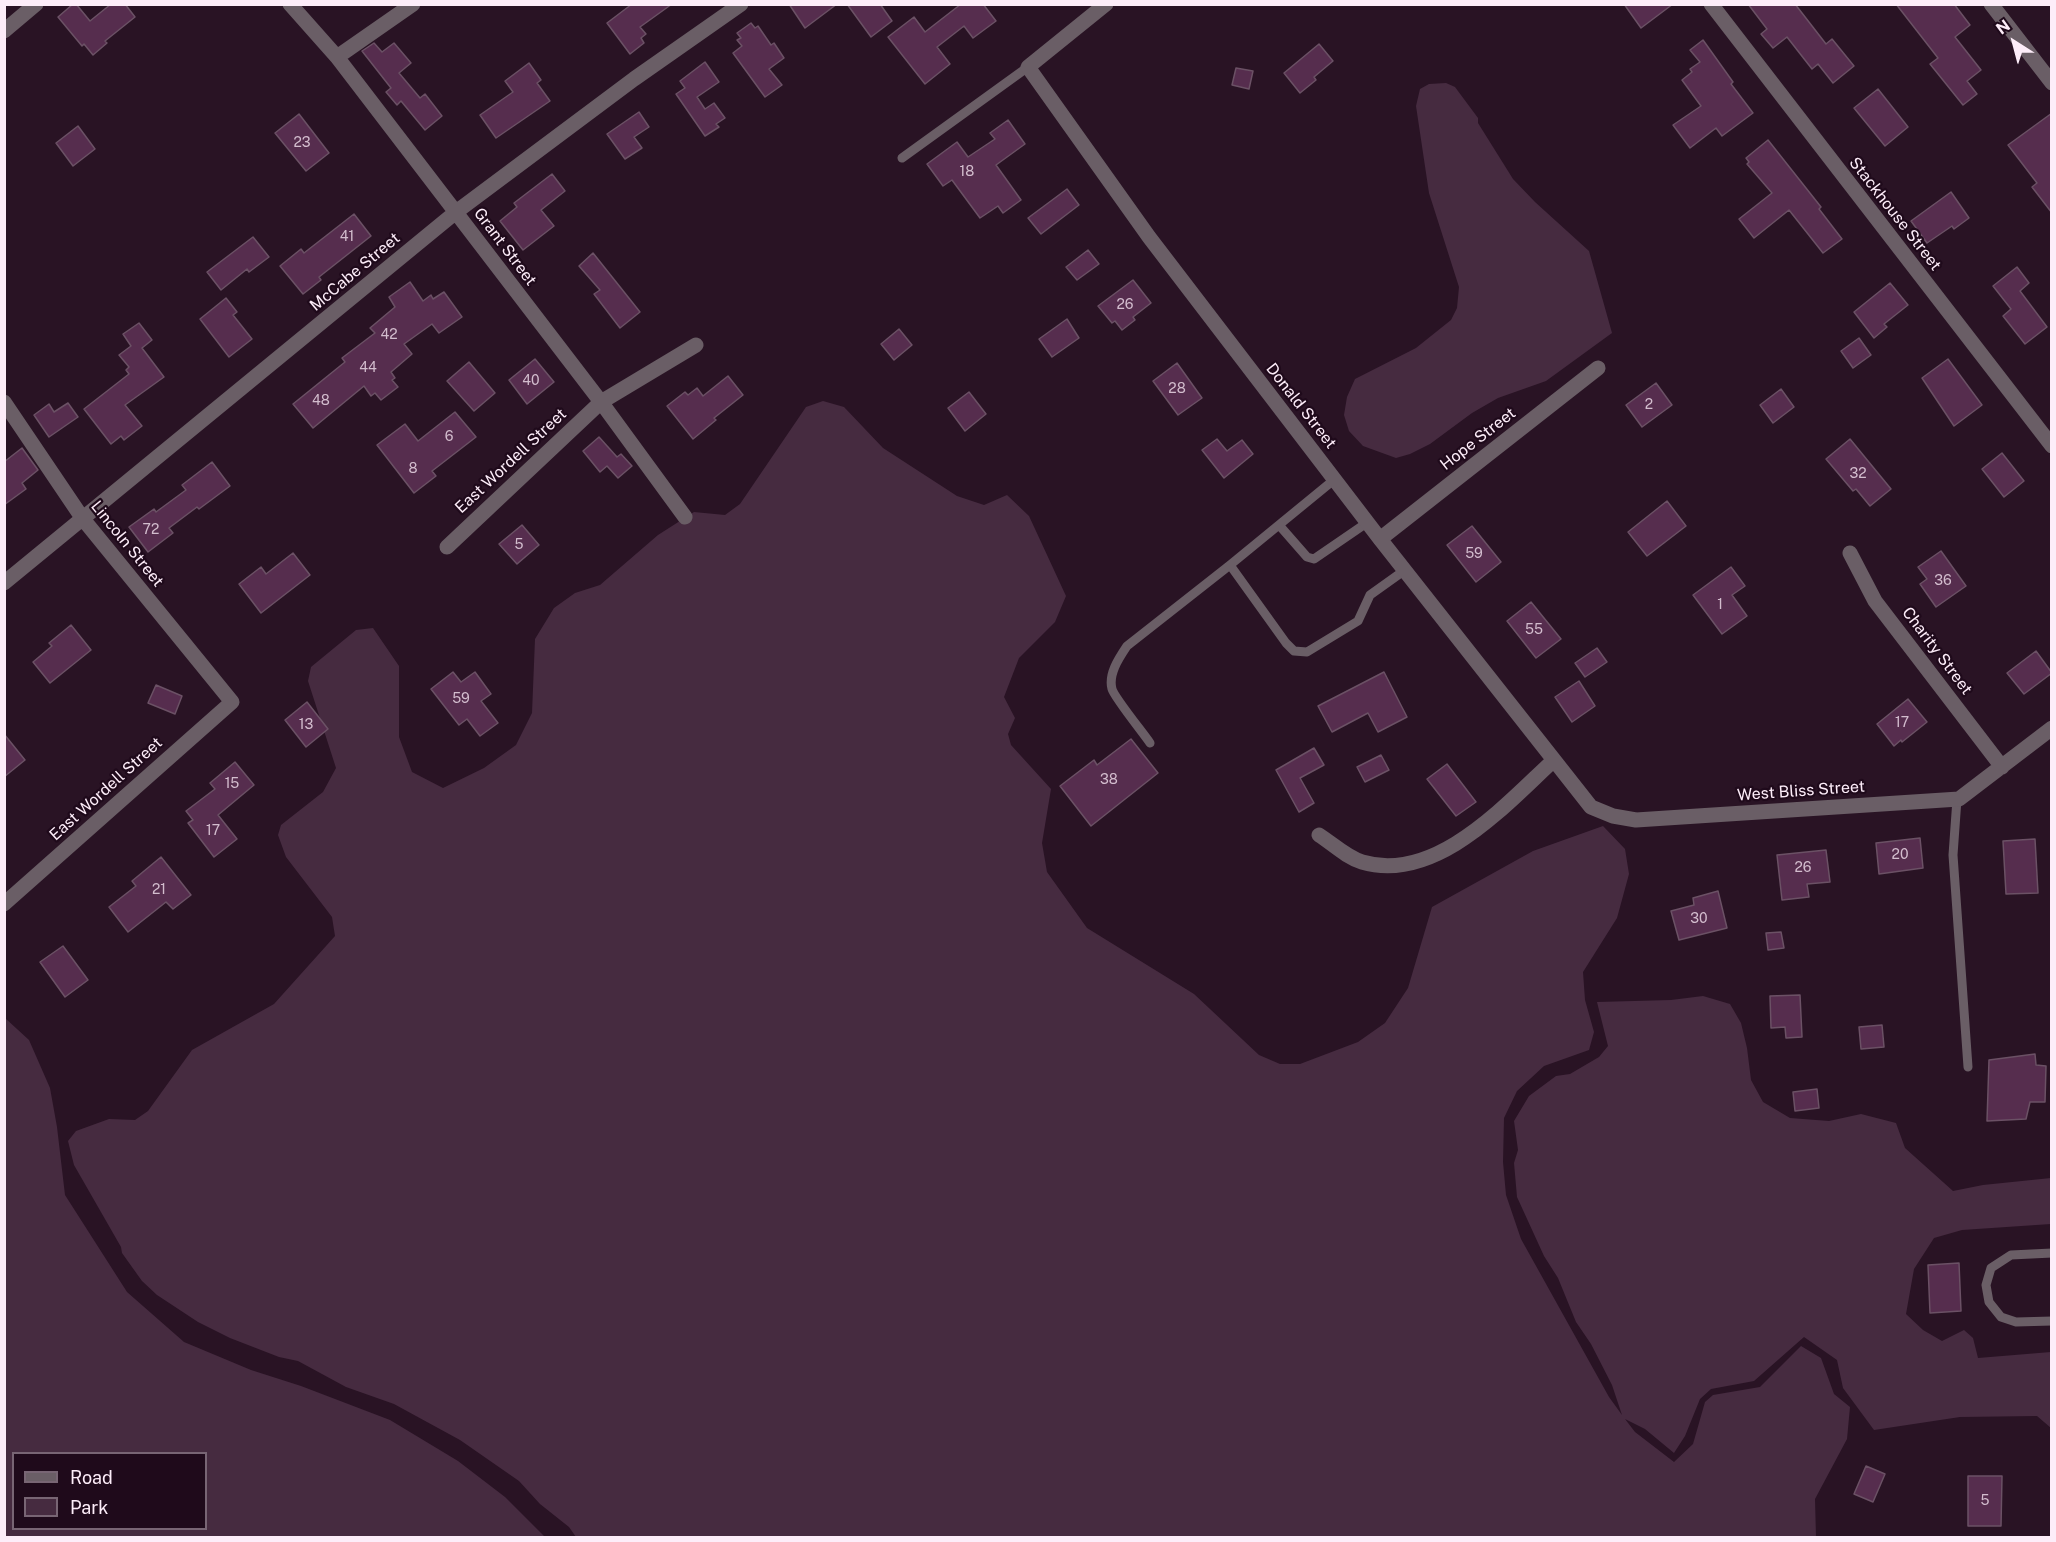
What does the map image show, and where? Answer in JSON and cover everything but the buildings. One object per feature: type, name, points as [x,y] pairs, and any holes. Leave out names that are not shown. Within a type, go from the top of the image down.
[{"type":"street","points":[[4,31],[36,4]]},
{"type":"street","name":"Grant Street","points":[[290,4],[337,57],[601,402],[685,517]]},
{"type":"street","points":[[337,57],[413,4]]},
{"type":"street","name":"McCabe Street","points":[[4,583],[456,212],[634,79],[741,4]]},
{"type":"street","points":[[1028,67],[1106,4]]},
{"type":"street","name":"Stackhouse Street","points":[[1711,4],[2052,446]]},
{"type":"street","points":[[1991,4],[2052,83]]},
{"type":"street","name":"Donald Street","points":[[1028,67],[1149,237],[1380,539],[1554,760]]},
{"type":"street","name":"East Wordell Street","points":[[447,547],[601,402],[696,345]]},
{"type":"street","name":"Hope Street","points":[[1380,539],[1598,368]]},
{"type":"street","name":"Lincoln Street","points":[[4,402],[83,519],[232,702]]},
{"type":"street","name":"Charity Street","points":[[1850,553],[1875,601],[2002,767]]},
{"type":"street","name":"East Wordell Street","points":[[4,904],[232,702]]},
{"type":"street","name":"West Bliss Street","points":[[1554,760],[1591,807],[1613,816],[1636,820],[1957,799],[1982,783],[2052,728]]},
{"type":"street","points":[[1319,835],[1347,855],[1362,861],[1395,864],[1425,858],[1467,837],[1554,760]]},
{"type":"lane","points":[[902,158],[1028,67]]},
{"type":"lane","points":[[1150,742],[1112,691],[1112,675],[1127,646],[1335,480]]},
{"type":"lane","points":[[1279,525],[1307,557],[1314,559],[1368,522]]},
{"type":"lane","points":[[1230,565],[1294,651],[1307,651],[1358,621],[1370,595],[1405,570]]},
{"type":"lane","points":[[1957,799],[1953,855],[1968,1067]]},
{"type":"lane","points":[[2052,1253],[2011,1255],[1991,1268],[1986,1285],[1989,1302],[2001,1317],[2016,1322],[2052,1321]]},
{"type":"green space","points":[[1446,83],[1455,87],[1478,118],[1478,123],[1513,179],[1589,251],[1612,333],[1546,381],[1498,398],[1472,413],[1430,444],[1396,458],[1363,446],[1349,431],[1344,415],[1347,397],[1355,379],[1416,348],[1451,320],[1457,308],[1459,287],[1429,193],[1416,106],[1420,89],[1429,84]]},
{"type":"green space","points":[[823,401],[844,407],[883,448],[957,496],[984,505],[1007,495],[1029,516],[1066,596],[1055,622],[1019,658],[1004,697],[1015,718],[1008,734],[1011,745],[1051,789],[1042,843],[1047,872],[1087,928],[1194,994],[1259,1055],[1280,1064],[1300,1064],[1358,1042],[1385,1023],[1408,988],[1432,907],[1533,851],[1603,826],[1625,849],[1629,874],[1617,918],[1583,972],[1585,1000],[1594,1032],[1589,1050],[1544,1066],[1517,1091],[1504,1118],[1503,1162],[1506,1195],[1521,1239],[1609,1397],[1622,1415],[1612,1385],[1591,1344],[1576,1322],[1558,1278],[1544,1256],[1517,1197],[1514,1163],[1518,1150],[1514,1121],[1529,1096],[1556,1076],[1570,1074],[1599,1057],[1608,1046],[1597,1002],[1671,1000],[1703,996],[1730,1004],[1741,1023],[1751,1080],[1763,1102],[1790,1118],[1829,1121],[1861,1114],[1896,1123],[1905,1148],[1953,1191],[1983,1185],[2051,1178],[2051,1224],[1962,1230],[1934,1238],[1914,1269],[1906,1314],[1923,1330],[1942,1341],[1964,1330],[1973,1338],[1978,1358],[2051,1352],[2051,1428],[2037,1416],[1960,1417],[1874,1430],[1843,1388],[1837,1360],[1804,1337],[1754,1381],[1711,1389],[1700,1399],[1685,1436],[1674,1453],[1645,1429],[1625,1419],[1635,1432],[1674,1462],[1693,1444],[1705,1402],[1713,1395],[1760,1387],[1801,1346],[1821,1358],[1834,1394],[1850,1407],[1847,1439],[1815,1499],[1816,1537],[576,1537],[569,1527],[540,1504],[519,1481],[460,1440],[394,1404],[346,1387],[298,1361],[279,1357],[230,1338],[198,1322],[157,1295],[142,1281],[122,1253],[121,1247],[74,1165],[68,1141],[76,1131],[109,1119],[135,1120],[148,1111],[192,1050],[274,1004],[335,936],[332,917],[286,857],[278,835],[281,825],[323,792],[336,768],[308,681],[311,667],[356,630],[373,628],[399,666],[399,737],[412,772],[443,788],[484,768],[516,745],[532,713],[535,639],[554,608],[575,593],[600,585],[658,535],[694,512],[725,515],[740,504],[806,407]]},
{"type":"green space","points":[[5,1018],[29,1040],[50,1088],[65,1195],[127,1292],[184,1342],[251,1370],[301,1386],[390,1420],[458,1461],[505,1497],[545,1537],[5,1537]]}]
